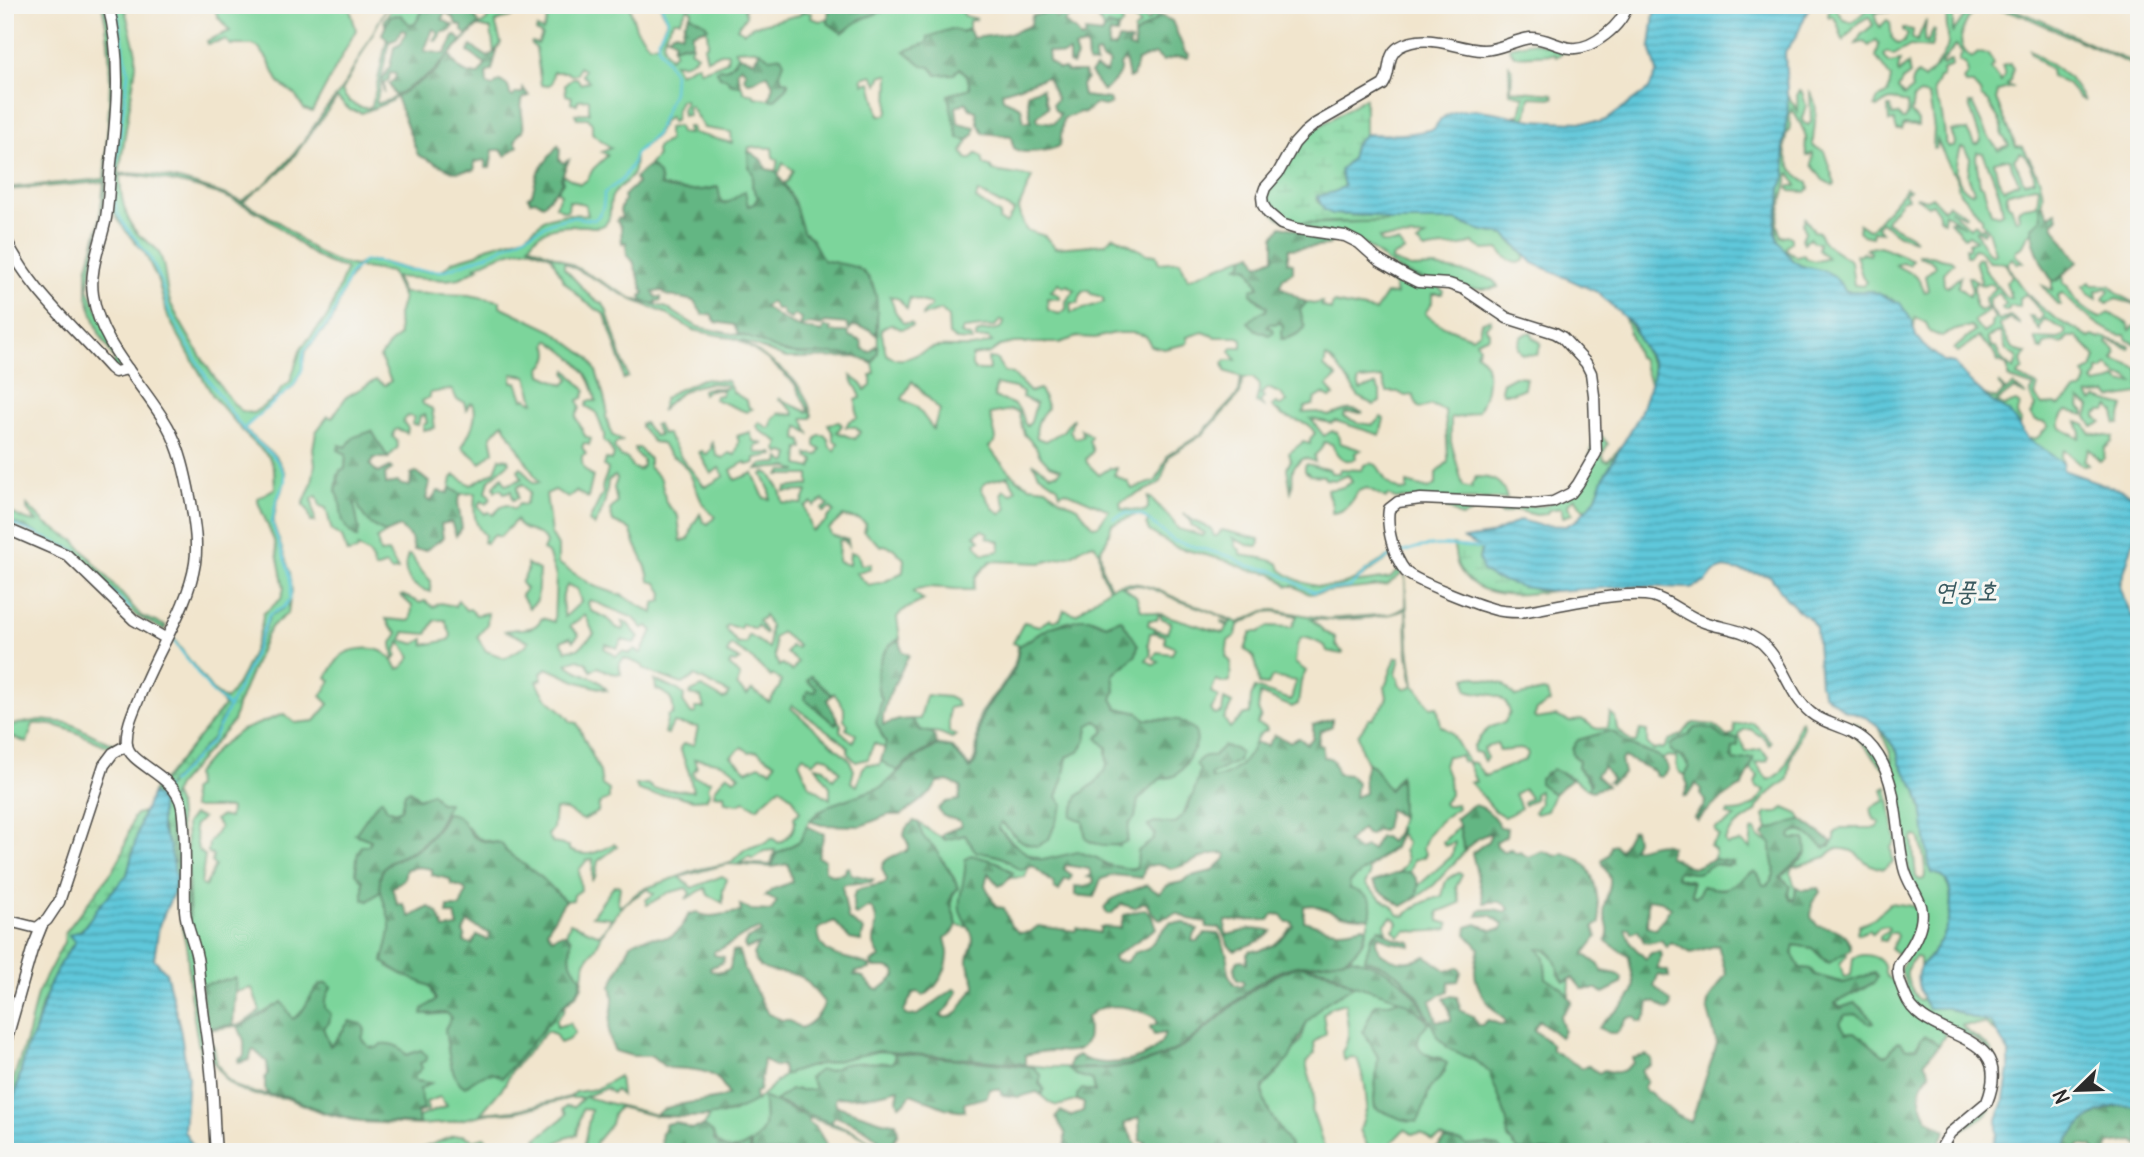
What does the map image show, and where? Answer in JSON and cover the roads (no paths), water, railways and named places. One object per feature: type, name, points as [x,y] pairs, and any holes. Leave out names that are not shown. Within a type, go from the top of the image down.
[{"type":"street","points":[[108,5],[117,51],[115,122],[106,215],[95,257],[92,292],[101,324],[176,442],[196,542],[193,574],[183,603],[134,710],[127,745],[134,756],[176,790],[182,806],[186,848],[185,913],[198,960],[216,1152]]},
{"type":"street","points":[[1628,5],[1621,20],[1584,47],[1567,47],[1538,38],[1519,40],[1487,50],[1430,40],[1402,45],[1393,51],[1387,80],[1383,85],[1315,124],[1294,144],[1278,173],[1265,188],[1263,205],[1281,224],[1345,236],[1359,243],[1378,260],[1418,282],[1449,284],[1464,289],[1507,317],[1555,333],[1577,353],[1591,373],[1596,453],[1585,475],[1571,492],[1545,504],[1445,499],[1398,502],[1389,509],[1388,523],[1396,552],[1405,571],[1454,595],[1490,609],[1504,611],[1520,612],[1621,596],[1643,595],[1660,599],[1697,620],[1756,638],[1774,657],[1798,697],[1812,714],[1858,735],[1876,754],[1887,776],[1893,799],[1904,871],[1922,910],[1916,937],[1897,971],[1901,985],[1907,1001],[1918,1015],[1936,1027],[1967,1038],[1984,1051],[1990,1065],[1991,1086],[1987,1102],[1950,1133],[1939,1152]]},
{"type":"street","points":[[5,237],[23,271],[48,303],[110,368],[116,372],[128,369]]},
{"type":"street","points":[[5,528],[67,555],[134,620],[165,638]]},
{"type":"street","points":[[5,1045],[29,961],[42,925],[59,902],[104,765],[113,753],[127,745]]},
{"type":"street","points":[[5,920],[37,928],[42,925]]},
{"type":"water","name":"연풍호","points":[[1655,5],[1810,5],[1796,37],[1785,52],[1788,111],[1783,144],[1786,175],[1781,187],[1775,222],[1778,241],[1792,260],[1834,276],[1846,291],[1872,291],[1900,303],[1912,321],[1916,336],[1924,346],[1944,361],[1954,363],[1992,402],[2009,412],[2028,439],[2063,463],[2063,470],[2137,496],[2137,527],[2120,585],[2122,595],[2139,629],[2139,1108],[2114,1107],[2092,1115],[2075,1131],[2061,1152],[1989,1152],[1997,1135],[1997,1119],[2003,1104],[2009,1070],[2009,1053],[1991,1023],[1948,1008],[1928,1008],[1921,994],[1918,972],[1942,937],[1951,900],[1947,882],[1932,873],[1929,864],[1922,806],[1917,790],[1900,764],[1897,751],[1878,726],[1867,718],[1844,710],[1824,694],[1820,684],[1816,628],[1810,619],[1786,598],[1770,576],[1724,568],[1714,572],[1706,582],[1690,588],[1635,586],[1552,591],[1522,587],[1493,578],[1483,571],[1479,559],[1482,548],[1464,539],[1489,535],[1521,520],[1538,525],[1566,526],[1577,520],[1595,499],[1605,474],[1639,416],[1654,373],[1653,362],[1640,342],[1634,326],[1597,292],[1533,263],[1505,235],[1479,230],[1456,221],[1391,221],[1375,216],[1332,214],[1324,210],[1317,196],[1334,192],[1344,186],[1340,170],[1351,159],[1354,146],[1365,134],[1400,134],[1434,129],[1442,118],[1465,110],[1494,112],[1542,121],[1600,122],[1608,119],[1649,89],[1657,72],[1650,47]]},
{"type":"water","points":[[152,793],[161,802],[161,829],[170,846],[176,878],[174,891],[159,926],[154,959],[166,972],[180,1028],[188,1077],[184,1131],[197,1152],[5,1152],[5,1115],[15,1095],[27,1047],[34,1035],[49,986],[60,963],[75,942],[69,935],[82,930],[98,907],[127,875],[141,819]]},
{"type":"waterway","points":[[116,5],[128,72],[115,177],[114,197],[117,212],[150,257],[161,281],[169,311],[205,375],[243,429],[276,459],[284,473],[285,481],[276,502],[272,523],[289,572],[290,599],[284,607],[269,615],[249,667],[212,741],[171,783]]},
{"type":"waterway","points":[[243,429],[293,386],[302,370],[304,351],[331,320],[350,274],[364,261],[407,270],[443,271],[490,254],[552,222],[571,217],[594,220],[599,215],[604,193],[622,180],[635,154],[656,134],[673,92],[674,73],[658,46],[658,39],[668,20],[661,5]]},
{"type":"waterway","points":[[1114,518],[1126,513],[1142,515],[1174,541],[1232,557],[1248,566],[1272,570],[1313,592],[1350,587],[1366,572],[1393,555]]},
{"type":"waterway","points":[[5,521],[76,551],[85,565]]},
{"type":"waterway","points":[[1401,553],[1431,546],[1482,548]]},
{"type":"waterway","points":[[97,577],[130,609]]},
{"type":"waterway","points":[[171,637],[211,691],[228,706]]},
{"type":"waterway","points":[[157,797],[166,787]]}]
